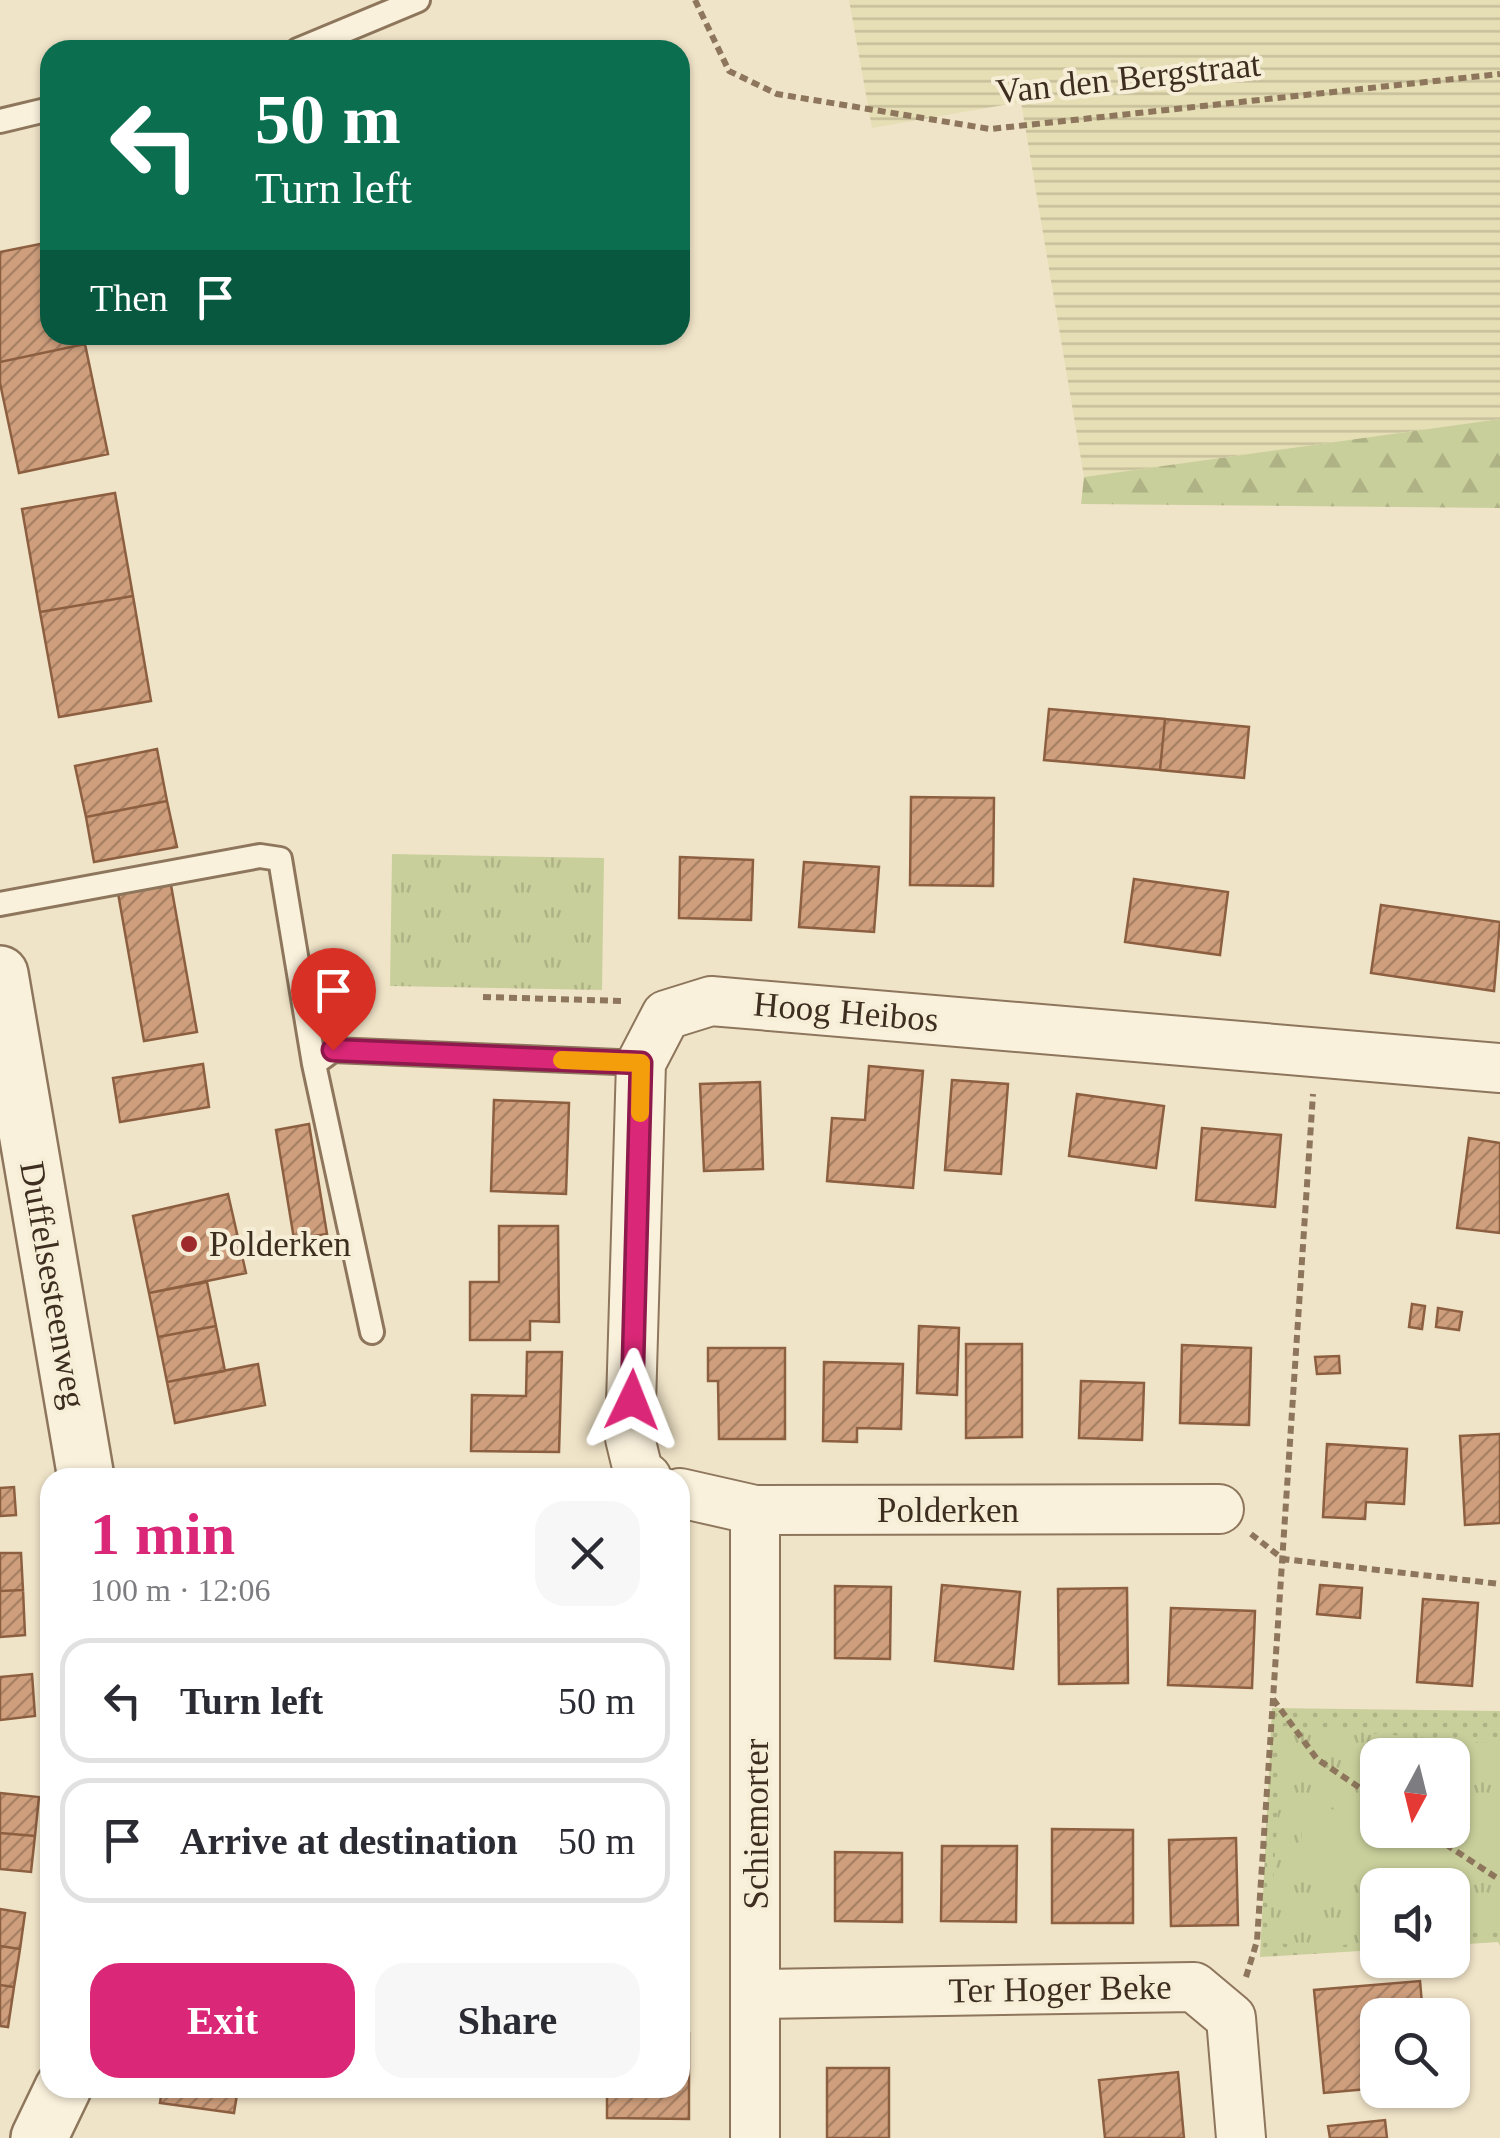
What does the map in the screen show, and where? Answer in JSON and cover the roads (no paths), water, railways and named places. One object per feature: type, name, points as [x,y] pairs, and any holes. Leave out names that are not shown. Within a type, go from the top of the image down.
[{"type":"street","name":"Duffelsesteenweg","points":[[0,974],[84,1468]]},
{"type":"street","name":"Hoog Heibos","points":[[641,1063],[666,1016],[711,1001],[1500,1068]]},
{"type":"street","points":[[637,1468],[630,1438],[641,1063]]},
{"type":"street","name":"Polderken","points":[[690,1496],[755,1510],[1219,1508]]},
{"type":"street","name":"Schiemorter","points":[[754,2138],[755,1510]]},
{"type":"street","name":"Ter Hoger Beke","points":[[756,1994],[1194,1987],[1231,2018],[1241,2138]]},
{"type":"street","points":[[38,2138],[58,2098]]},
{"type":"lane","points":[[322,40],[418,0]]},
{"type":"lane","points":[[0,121],[40,111]]},
{"type":"lane","points":[[0,904],[260,856],[280,860],[314,1064],[372,1332]]},
{"type":"lane","points":[[314,1064],[333,1050],[641,1063]]},
{"type":"place","name":"Polderken","points":[[189,1244]]}]
